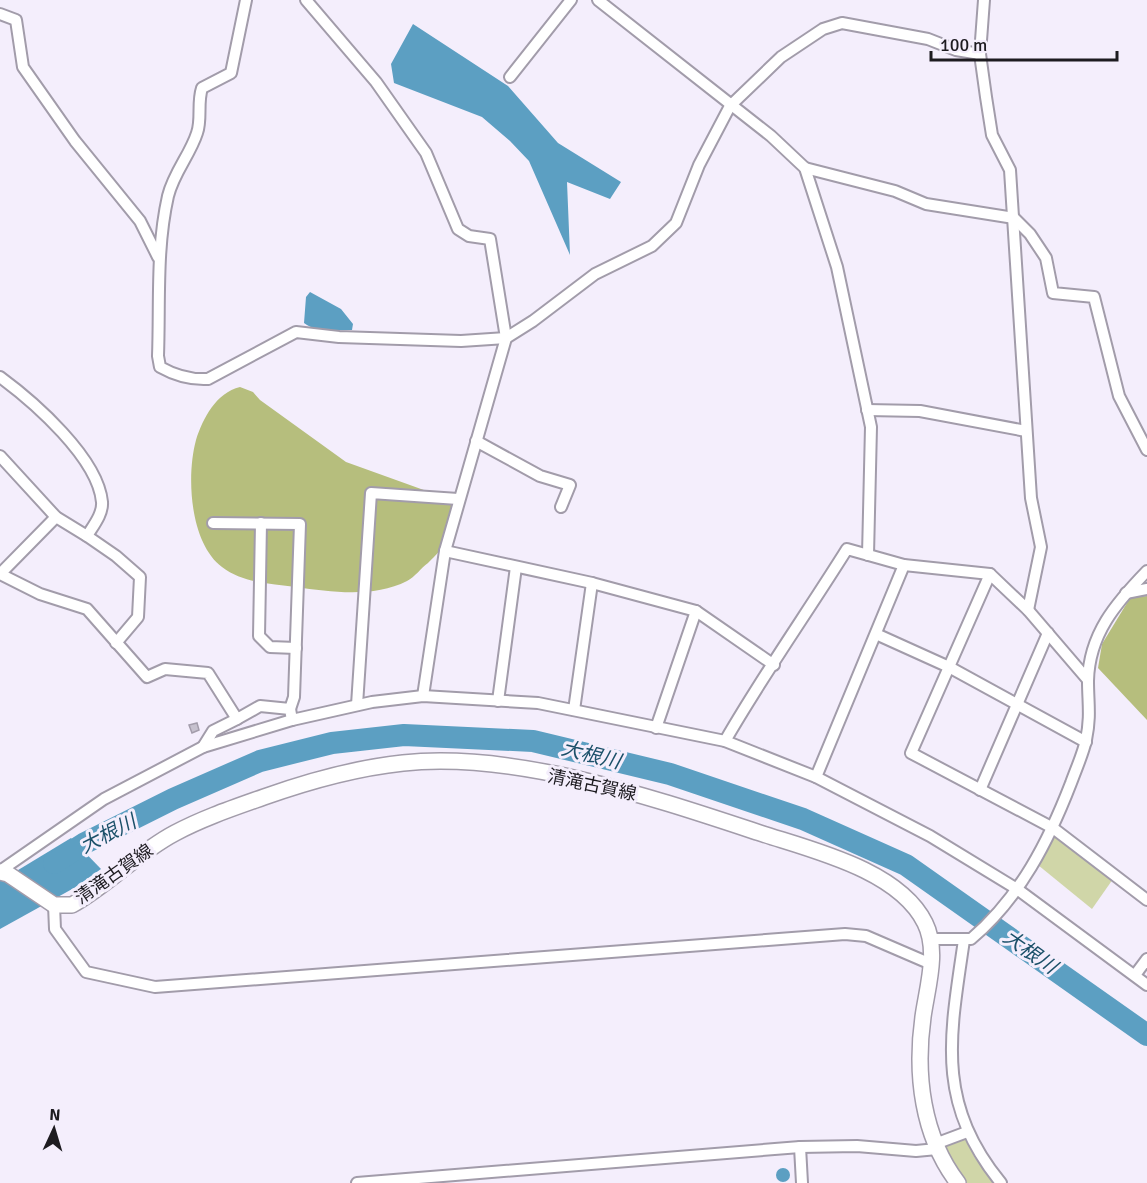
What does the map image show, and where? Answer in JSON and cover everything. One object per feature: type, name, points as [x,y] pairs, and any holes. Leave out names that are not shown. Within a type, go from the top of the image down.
[{"type":"main road","name":"清滝古賀線","points":[[2,872],[50,904],[72,905],[134,858],[173,834],[214,814],[330,777],[373,767],[440,761],[511,768],[621,789],[695,811],[840,861],[880,878],[901,892],[917,910],[926,924],[930,939],[931,964],[919,1044],[920,1076],[925,1112],[936,1147],[958,1183]]},
{"type":"street","points":[[246,0],[231,73],[202,88],[198,100],[197,132],[175,174],[168,195],[158,257],[160,367],[193,380],[208,379],[296,332],[413,339],[506,338],[533,321],[595,274],[652,246],[676,223],[699,165],[730,105],[781,57],[823,29],[842,23],[928,39],[956,50],[980,54]]},
{"type":"street","points":[[306,0],[376,82],[426,153],[458,229],[469,236],[490,240],[506,338],[458,499],[445,551],[423,696]]},
{"type":"street","points":[[510,77],[571,0]]},
{"type":"street","points":[[598,0],[771,136],[805,168],[837,267],[870,427],[868,555]]},
{"type":"street","points":[[984,0],[980,54],[992,135],[1010,170],[1031,498],[1041,546],[1029,610]]},
{"type":"street","points":[[0,14],[16,20],[23,67],[75,141],[140,221],[158,257]]},
{"type":"street","points":[[805,168],[895,191],[926,204],[1014,218],[1030,234],[1046,258],[1053,293],[1094,297],[1119,396],[1147,450]]},
{"type":"street","points":[[0,377],[36,406],[65,434],[94,476],[102,503],[99,515],[87,536]]},
{"type":"street","points":[[867,410],[920,411],[1026,431]]},
{"type":"street","points":[[476,441],[540,476],[570,485],[561,507]]},
{"type":"street","points":[[0,456],[56,517],[117,556],[140,577],[138,617],[116,643]]},
{"type":"street","points":[[357,705],[371,493],[458,499]]},
{"type":"street","points":[[56,517],[0,574],[40,594],[87,609],[147,677],[165,669],[208,673],[237,719]]},
{"type":"street","points":[[213,523],[300,524],[294,697],[290,709],[292,720]]},
{"type":"street","points":[[261,523],[259,636],[270,647],[296,648]]},
{"type":"street","points":[[724,741],[758,684],[774,665],[847,549],[904,565],[990,574],[1029,610],[1088,680]]},
{"type":"street","points":[[445,551],[592,583],[696,611],[774,665]]},
{"type":"street","points":[[816,777],[904,565]]},
{"type":"street","points":[[498,701],[516,567]]},
{"type":"street","points":[[930,939],[964,940],[972,939],[979,933],[1015,892],[1053,828],[1086,742],[1091,708],[1088,680],[1095,639],[1104,621],[1147,571]]},
{"type":"street","points":[[990,574],[911,753],[1053,828],[1147,900]]},
{"type":"street","points":[[574,710],[592,583]]},
{"type":"street","points":[[1126,593],[1147,589]]},
{"type":"street","points":[[656,728],[696,611]]},
{"type":"street","points":[[980,790],[1048,633]]},
{"type":"street","points":[[876,634],[949,667],[1086,742]]},
{"type":"street","points":[[2,872],[104,800],[203,747],[292,720],[357,705],[423,696],[538,703],[724,741],[816,777],[930,836],[1015,892],[1147,985]]},
{"type":"street","points":[[203,747],[213,731],[260,706],[290,709]]},
{"type":"street","points":[[50,904],[54,929],[86,972],[155,987],[845,934],[866,936],[931,964]]},
{"type":"street","points":[[964,940],[952,1020],[952,1055],[959,1107],[967,1132],[981,1158],[1001,1183]]},
{"type":"street","points":[[1135,975],[1147,959]]},
{"type":"street","points":[[357,1183],[800,1147],[857,1146],[916,1151],[936,1147],[967,1132]]},
{"type":"street","points":[[800,1147],[802,1183]]},
{"type":"green space","points":[[240,387],[253,392],[260,400],[346,462],[446,498],[453,507],[452,523],[450,535],[442,548],[407,581],[367,592],[338,592],[267,584],[248,580],[222,567],[211,556],[197,526],[191,490],[191,472],[196,440],[207,415],[224,395]]},
{"type":"green space","points":[[1147,596],[1147,720],[1098,668],[1102,644],[1130,598]]},
{"type":"green space","points":[[1055,836],[1113,879],[1092,909],[1038,865]]},
{"type":"green space","points":[[965,1138],[975,1158],[995,1183],[967,1183],[944,1147]]},
{"type":"water","points":[[413,24],[508,86],[558,143],[621,182],[610,199],[567,182],[570,255],[529,161],[510,141],[482,117],[394,83],[391,64]]},
{"type":"water","points":[[310,292],[341,309],[353,324],[352,330],[321,330],[304,323],[306,297]]},
{"type":"water","points":[[71,838],[101,869],[74,888],[0,929],[0,881]]},
{"type":"water","points":[[780,1168],[786,1168],[790,1175],[786,1182],[780,1182],[776,1178],[776,1172]]},
{"type":"building","points":[[197,723],[199,730],[192,733],[189,725]]},
{"type":"waterway","name":"大根川","points":[[54,863],[85,843],[173,799],[260,761],[332,743],[404,735],[533,741],[670,774],[803,819],[906,865],[1147,1035]]}]
